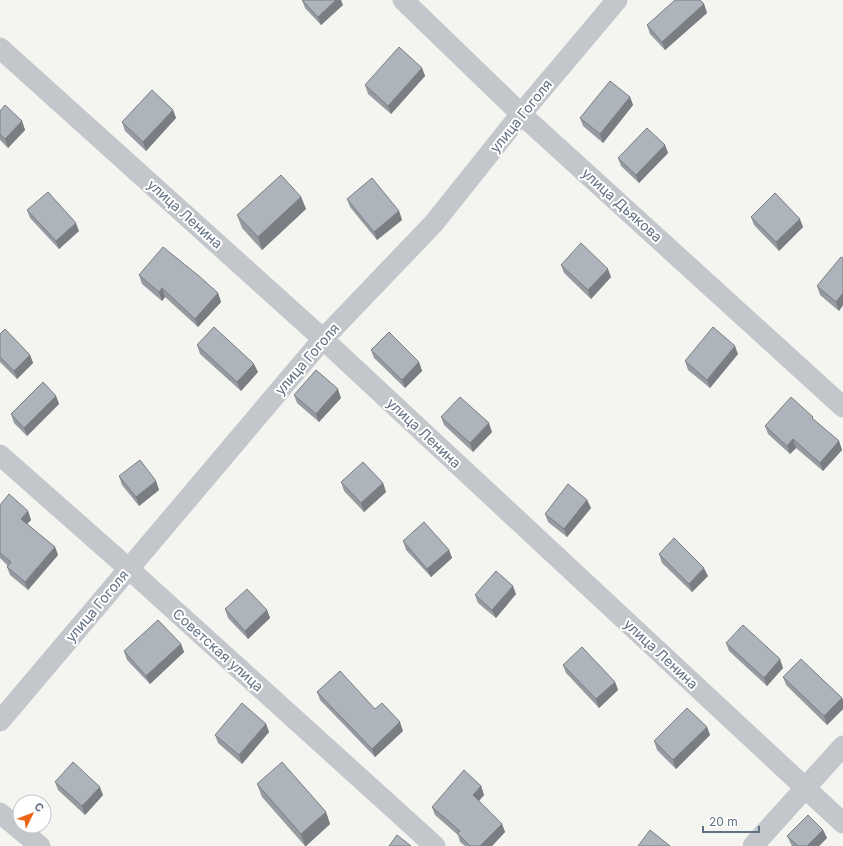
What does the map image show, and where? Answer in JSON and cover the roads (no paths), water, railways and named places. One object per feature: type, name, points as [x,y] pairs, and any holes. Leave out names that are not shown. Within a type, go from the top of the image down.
[{"type":"street","name":"улица Дьякова","points":[[403,0],[521,114],[843,407]]},
{"type":"street","name":"улица Гоголя","points":[[0,721],[323,339],[434,223],[521,114],[617,0]]},
{"type":"street","name":"улица Ленина","points":[[0,48],[323,339],[843,823]]},
{"type":"street","name":"Советская улица","points":[[0,455],[129,569],[435,846]]},
{"type":"street","points":[[753,846],[843,746]]},
{"type":"street","points":[[0,813],[40,846]]}]
